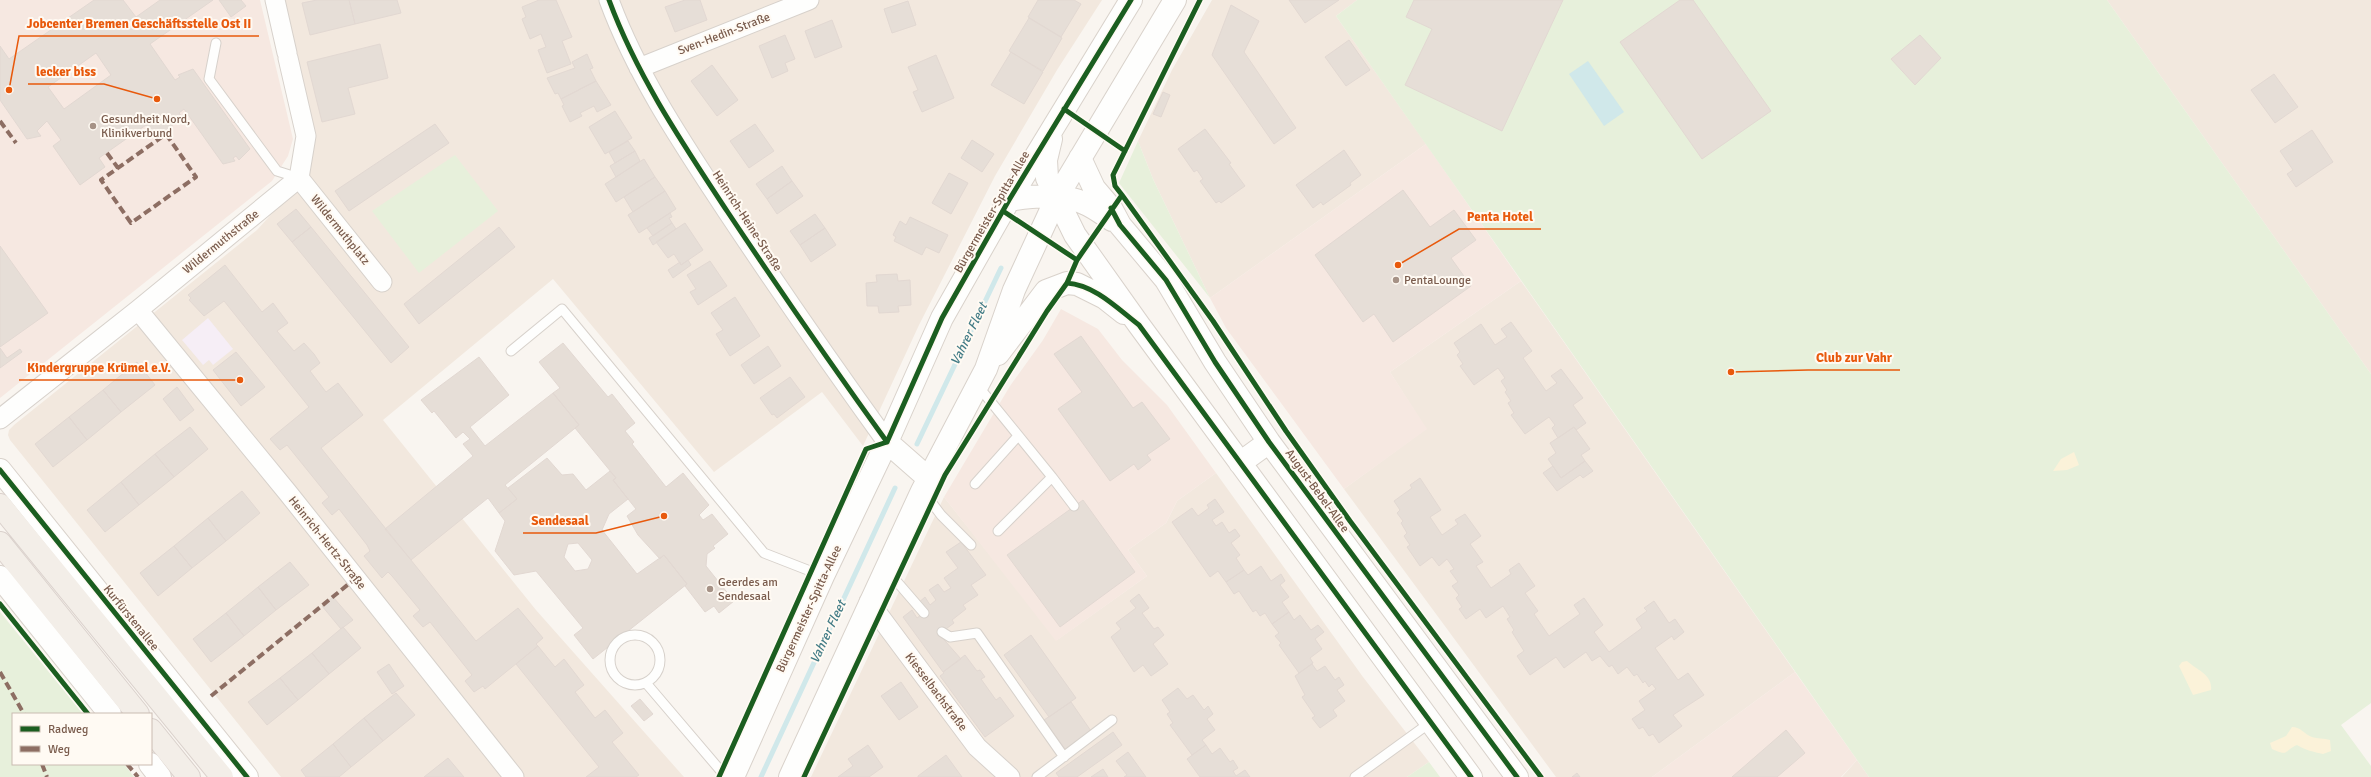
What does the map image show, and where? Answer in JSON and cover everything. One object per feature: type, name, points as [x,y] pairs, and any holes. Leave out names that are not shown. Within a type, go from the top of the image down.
[{"type":"main road","name":"Bürgermeister-Spitta-Allee","points":[[733,777],[822,576],[887,442],[942,318],[1009,200],[1131,0]]},
{"type":"main road","points":[[982,378],[1014,290],[1057,197],[1175,0]]},
{"type":"main road","points":[[1053,126],[1046,160],[1047,178],[1075,235],[1139,325],[1471,777]]},
{"type":"main road","name":"August-Bebel-Allee","points":[[1080,158],[1094,188],[1111,208],[1120,225],[1166,280],[1215,362],[1269,442],[1517,777]]},
{"type":"main road","name":"August-Bebel-Allee","points":[[1009,200],[1035,195],[1057,197],[1085,203],[1120,225]]},
{"type":"main road","points":[[790,777],[869,602],[925,484],[982,378],[1046,291],[1067,283],[1077,284],[1105,298],[1139,325]]},
{"type":"main road","points":[[887,442],[925,484]]},
{"type":"main road","points":[[1240,463],[1269,442]]},
{"type":"main road","name":"Kurfürstenallee","points":[[0,470],[247,777]]},
{"type":"main road","points":[[0,505],[222,777]]},
{"type":"main road","points":[[0,543],[137,713]]},
{"type":"main road","points":[[0,577],[109,713]]},
{"type":"main road","points":[[152,731],[189,777]]},
{"type":"main road","points":[[151,765],[160,777]]},
{"type":"street","points":[[275,0],[306,136],[298,178]]},
{"type":"street","name":"Heinrich-Heine-Straße","points":[[609,0],[618,24],[653,94],[716,193],[812,338],[887,442]]},
{"type":"street","name":"Sven-Hedin-Straße","points":[[639,68],[808,0]]},
{"type":"street","name":"Wildermuthplatz","points":[[298,178],[382,282]]},
{"type":"street","name":"Wildermuthstraße","points":[[0,419],[138,310],[298,178]]},
{"type":"street","name":"Heinrich-Hertz-Straße","points":[[138,310],[288,494],[514,777]]},
{"type":"street","name":"Kiesselbachstraße","points":[[869,602],[977,747],[1010,777]]},
{"type":"lane","points":[[216,43],[209,79],[277,171],[298,178]]},
{"type":"lane","points":[[511,351],[562,309],[764,553],[822,576]]},
{"type":"lane","points":[[982,378],[1018,436],[1074,506]]},
{"type":"lane","points":[[975,484],[1018,436]]},
{"type":"lane","points":[[998,531],[1052,477]]},
{"type":"lane","points":[[925,484],[941,515],[971,545]]},
{"type":"lane","points":[[885,568],[924,613]]},
{"type":"lane","points":[[942,632],[950,637],[977,633],[1064,757]]},
{"type":"lane","points":[[628,635],[645,636],[657,647],[660,664],[658,672],[646,683],[629,685],[616,676],[611,669],[610,661],[612,649],[620,639],[628,635]]},
{"type":"lane","points":[[646,683],[726,777]]},
{"type":"lane","points":[[1037,777],[1112,720]]},
{"type":"lane","points":[[1355,777],[1431,722]]},
{"type":"shaded area","points":[[0,0],[260,0],[293,139],[288,156],[272,181],[0,398]]},
{"type":"shaded area","points":[[280,0],[1102,0],[1057,70],[995,176],[919,325],[863,446],[822,392],[714,472],[553,279],[383,420],[536,610],[684,777],[281,777],[10,440],[8,435],[9,430],[14,425],[257,230],[296,187],[310,132]]},
{"type":"shaded area","points":[[1212,0],[1357,0],[1336,16],[1426,144],[1210,298],[1153,179],[1138,141],[1172,70]]},
{"type":"shaded area","points":[[2107,0],[2371,0],[2371,374]]},
{"type":"shaded area","points":[[1426,144],[1521,281],[1390,372],[1427,429],[1344,489],[1226,328],[1210,298]]},
{"type":"shaded area","points":[[1521,281],[1795,672],[1652,777],[1556,777],[1344,489],[1426,429],[1390,372]]},
{"type":"shaded area","points":[[1061,309],[1098,329],[1122,360],[1167,405],[1216,473],[1177,501],[1166,523],[1128,550],[1147,576],[1056,641],[944,497],[1010,386],[1043,340]]},
{"type":"shaded area","points":[[208,318],[233,349],[213,365],[209,360],[203,365],[182,340]]},
{"type":"shaded area","points":[[1216,473],[1363,677],[1429,762],[1407,777],[811,777],[944,497],[1057,640],[1147,576],[1128,550],[1166,523],[1177,501]]},
{"type":"shaded area","points":[[1795,672],[1857,760],[1841,777],[1652,777]]},
{"type":"shaded area","points":[[1857,760],[1869,777],[1842,777]]},
{"type":"green space","points":[[1357,0],[2107,0],[2371,374],[2371,703],[2341,725],[2371,766],[2371,777],[1869,777],[1336,16]]},
{"type":"green space","points":[[1138,141],[1153,179],[1210,298],[1119,183]]},
{"type":"green space","points":[[455,155],[498,211],[419,273],[372,211]]},
{"type":"green space","points":[[0,612],[82,713],[12,713],[12,765],[125,765],[134,777],[0,777]]},
{"type":"green space","points":[[1429,762],[1440,777],[1407,777]]},
{"type":"sand","points":[[2074,452],[2079,465],[2067,470],[2053,471],[2061,459]]},
{"type":"sand","points":[[2187,661],[2204,673],[2210,680],[2211,690],[2193,695],[2179,666],[2182,662]]},
{"type":"sand","points":[[2292,727],[2298,728],[2309,736],[2330,740],[2331,751],[2323,754],[2306,750],[2297,745],[2284,753],[2272,749],[2270,743],[2286,736]]},
{"type":"water","points":[[1588,61],[1624,112],[1604,126],[1569,74]]},
{"type":"building","points":[[94,0],[123,0],[136,17],[160,0],[213,0],[150,44],[175,80],[180,77],[178,75],[193,69],[250,149],[239,160],[236,156],[233,158],[235,161],[223,164],[184,109],[179,113],[182,117],[173,121],[174,124],[155,138],[146,125],[99,158],[105,167],[80,185],[53,146],[61,140],[47,121],[37,131],[41,136],[27,139],[0,100],[0,46],[9,59]],"holes":[[[96,53],[111,75],[64,109],[48,87]]]},
{"type":"building","points":[[219,0],[241,0],[246,6],[231,17]]},
{"type":"building","points":[[317,0],[349,0],[355,24],[310,35],[302,3]]},
{"type":"building","points":[[349,0],[397,0],[401,13],[355,24]]},
{"type":"building","points":[[539,0],[556,0],[572,37],[562,41],[571,64],[547,73],[538,50],[546,47],[541,34],[530,39],[522,19],[526,17],[522,7]]},
{"type":"building","points":[[685,0],[700,0],[707,20],[675,32],[665,7]]},
{"type":"building","points":[[1038,0],[1074,0],[1081,4],[1061,37],[1028,17]]},
{"type":"building","points":[[1289,0],[1339,0],[1305,23]]},
{"type":"building","points":[[1414,0],[1563,0],[1502,131],[1405,85],[1432,29],[1406,17]]},
{"type":"building","points":[[1680,0],[1693,0],[1771,111],[1702,159],[1620,42]]},
{"type":"building","points":[[908,1],[916,25],[892,33],[884,9]]},
{"type":"building","points":[[1231,5],[1259,21],[1244,52],[1296,128],[1274,144],[1212,55]]},
{"type":"building","points":[[1029,18],[1062,38],[1043,71],[1009,51]]},
{"type":"building","points":[[832,20],[842,47],[815,58],[805,31]]},
{"type":"building","points":[[785,35],[795,59],[785,63],[788,71],[772,78],[759,46]]},
{"type":"building","points":[[1920,35],[1941,58],[1915,85],[1891,59]]},
{"type":"building","points":[[1349,40],[1370,70],[1346,86],[1325,57]]},
{"type":"building","points":[[380,44],[388,78],[348,88],[355,114],[322,122],[307,62]]},
{"type":"building","points":[[1011,52],[1043,72],[1024,104],[991,85]]},
{"type":"building","points":[[587,54],[593,68],[590,69],[596,81],[561,99],[558,93],[555,94],[547,78],[575,68],[572,62]]},
{"type":"building","points":[[936,55],[954,98],[922,112],[913,92],[918,90],[908,67]]},
{"type":"building","points":[[712,65],[738,100],[717,116],[691,81]]},
{"type":"building","points":[[2274,74],[2298,107],[2275,123],[2251,90]]},
{"type":"building","points":[[596,81],[611,105],[597,112],[594,106],[580,113],[582,116],[570,122],[562,106],[564,105],[561,99]]},
{"type":"building","points":[[1163,92],[1170,95],[1161,117],[1153,114]]},
{"type":"building","points":[[615,111],[632,138],[605,154],[589,127]]},
{"type":"building","points":[[435,124],[449,143],[349,211],[335,191]]},
{"type":"building","points":[[755,124],[774,151],[749,168],[730,141]]},
{"type":"building","points":[[1205,129],[1231,163],[1229,164],[1245,186],[1221,203],[1219,201],[1216,203],[1200,181],[1203,179],[1197,170],[1194,172],[1178,149]]},
{"type":"building","points":[[2312,130],[2333,162],[2296,187],[2287,174],[2293,170],[2280,151]]},
{"type":"building","points":[[972,140],[994,154],[982,172],[961,158]]},
{"type":"building","points":[[628,141],[635,151],[615,163],[609,152]]},
{"type":"building","points":[[1344,150],[1361,175],[1350,183],[1351,185],[1323,205],[1321,202],[1313,208],[1296,185]]},
{"type":"building","points":[[635,151],[640,161],[616,177],[610,166]]},
{"type":"building","points":[[644,159],[655,177],[616,202],[605,184]]},
{"type":"building","points":[[782,166],[792,181],[767,199],[756,184]]},
{"type":"building","points":[[949,173],[968,183],[951,214],[932,203]]},
{"type":"building","points":[[655,177],[665,191],[633,212],[624,197]]},
{"type":"building","points":[[792,181],[803,196],[777,214],[767,199]]},
{"type":"building","points":[[1403,190],[1430,227],[1454,210],[1476,240],[1451,258],[1471,286],[1393,342],[1374,314],[1363,322],[1315,255]]},
{"type":"building","points":[[665,191],[676,209],[639,233],[628,215]]},
{"type":"building","points":[[296,209],[311,227],[292,242],[277,224]]},
{"type":"building","points":[[670,213],[672,217],[669,218],[672,223],[653,236],[647,228]]},
{"type":"building","points":[[815,214],[825,228],[800,245],[790,231]]},
{"type":"building","points":[[910,217],[948,235],[939,253],[926,247],[922,255],[894,241],[896,237],[893,235],[900,221],[906,225]]},
{"type":"building","points":[[672,223],[676,229],[653,245],[649,238]]},
{"type":"building","points":[[685,223],[703,250],[681,265],[674,254],[668,258],[656,242]]},
{"type":"building","points":[[311,227],[409,347],[391,363],[292,242]]},
{"type":"building","points":[[499,227],[515,247],[419,324],[404,304]]},
{"type":"building","points":[[825,228],[836,245],[811,262],[800,245]]},
{"type":"building","points":[[0,246],[48,313],[0,347]]},
{"type":"building","points":[[688,260],[691,265],[673,278],[668,270],[680,262],[681,265]]},
{"type":"building","points":[[710,261],[727,286],[698,305],[690,292],[696,289],[687,275]]},
{"type":"building","points":[[225,265],[262,312],[273,303],[288,323],[277,331],[294,351],[304,343],[314,354],[320,363],[310,371],[326,392],[338,383],[363,415],[321,448],[476,641],[518,608],[543,638],[536,644],[538,646],[485,689],[483,686],[474,692],[465,681],[472,675],[430,622],[423,627],[413,616],[420,610],[392,576],[388,572],[382,578],[364,556],[370,551],[367,545],[339,509],[332,515],[322,503],[329,497],[287,445],[280,450],[270,439],[309,407],[224,301],[204,316],[189,300],[191,298],[188,295]]},
{"type":"building","points":[[897,274],[898,281],[910,280],[911,305],[898,306],[899,312],[879,313],[878,306],[867,306],[866,283],[877,282],[876,275]]},
{"type":"building","points":[[735,297],[760,336],[730,356],[716,334],[723,330],[711,313]]},
{"type":"building","points":[[1511,322],[1532,351],[1523,358],[1546,391],[1557,383],[1551,376],[1561,369],[1583,398],[1573,405],[1586,423],[1576,430],[1574,427],[1558,438],[1552,428],[1555,425],[1549,417],[1525,434],[1511,415],[1514,413],[1508,403],[1511,401],[1505,392],[1507,390],[1501,381],[1505,378],[1498,368],[1474,385],[1460,366],[1463,364],[1457,355],[1460,352],[1454,343],[1481,324],[1495,345],[1507,337],[1501,329]]},
{"type":"building","points":[[1081,336],[1133,408],[1142,402],[1170,439],[1147,455],[1151,460],[1138,470],[1134,464],[1110,481],[1058,409],[1082,392],[1054,354]]},
{"type":"building","points":[[563,343],[608,397],[612,394],[635,423],[625,431],[634,442],[632,444],[666,487],[683,473],[709,505],[699,515],[703,520],[712,514],[728,534],[713,546],[715,548],[707,554],[706,566],[734,601],[719,613],[714,606],[705,612],[685,586],[687,584],[664,555],[660,559],[638,535],[627,516],[636,509],[613,480],[616,478],[575,428],[579,425],[553,393],[560,388],[539,362]]},
{"type":"building","points":[[768,346],[781,366],[754,384],[741,365]]},
{"type":"building","points":[[0,348],[7,358],[20,349],[22,352],[0,368]]},
{"type":"building","points":[[236,352],[265,387],[241,406],[213,370]]},
{"type":"building","points":[[479,357],[509,395],[470,427],[485,446],[553,393],[579,425],[505,485],[517,499],[499,513],[488,498],[411,560],[385,529],[473,456],[463,444],[470,439],[463,432],[456,438],[434,411],[432,413],[421,400]]},
{"type":"building","points":[[137,362],[155,385],[121,412],[103,390]]},
{"type":"building","points":[[790,377],[805,397],[777,418],[774,414],[772,415],[760,398]]},
{"type":"building","points":[[177,387],[194,410],[180,421],[163,399]]},
{"type":"building","points":[[103,390],[121,412],[87,440],[69,417]]},
{"type":"building","points":[[69,417],[87,440],[53,467],[35,444]]},
{"type":"building","points":[[190,427],[208,449],[174,477],[155,454]]},
{"type":"building","points":[[1574,427],[1590,449],[1581,455],[1585,461],[1561,478],[1548,459],[1556,453],[1550,443]]},
{"type":"building","points":[[155,454],[174,477],[139,505],[121,482]]},
{"type":"building","points":[[547,458],[562,475],[573,474],[586,490],[610,471],[616,478],[613,480],[628,499],[609,514],[602,530],[637,574],[664,555],[687,584],[593,659],[574,635],[583,628],[536,571],[514,575],[495,551],[505,521],[499,513],[517,499],[508,488]],"holes":[[[578,543],[592,560],[588,569],[575,571],[564,557],[568,544]]]},
{"type":"building","points":[[1585,461],[1593,471],[1583,478],[1580,475],[1557,491],[1543,473],[1553,466],[1561,478]]},
{"type":"building","points":[[1420,478],[1441,510],[1430,517],[1442,535],[1458,524],[1455,520],[1465,514],[1481,536],[1470,544],[1483,562],[1476,566],[1491,588],[1511,574],[1509,570],[1519,563],[1535,586],[1525,593],[1538,611],[1534,614],[1549,636],[1580,614],[1574,605],[1584,598],[1603,625],[1594,632],[1609,652],[1642,628],[1636,619],[1647,611],[1644,608],[1654,601],[1669,623],[1675,619],[1684,632],[1674,640],[1672,636],[1655,648],[1678,680],[1688,673],[1704,695],[1673,715],[1682,726],[1659,743],[1653,734],[1649,736],[1643,727],[1639,729],[1632,719],[1645,710],[1639,701],[1656,689],[1652,684],[1649,687],[1645,681],[1643,683],[1637,674],[1634,676],[1627,667],[1618,674],[1612,665],[1609,667],[1600,656],[1592,661],[1586,652],[1564,668],[1556,657],[1530,675],[1517,656],[1524,651],[1512,632],[1514,630],[1507,619],[1510,617],[1503,606],[1486,618],[1480,609],[1466,619],[1459,609],[1462,607],[1456,598],[1459,595],[1452,586],[1458,582],[1450,571],[1454,569],[1447,559],[1439,566],[1432,557],[1420,566],[1407,547],[1410,545],[1404,536],[1407,533],[1401,523],[1403,521],[1397,513],[1400,510],[1394,501],[1412,488],[1410,485]]},
{"type":"building","points":[[121,482],[139,505],[105,532],[87,510]]},
{"type":"building","points":[[242,491],[260,513],[226,541],[208,518]]},
{"type":"building","points":[[1215,499],[1224,512],[1212,520],[1216,526],[1222,522],[1229,533],[1235,529],[1240,536],[1231,543],[1240,555],[1236,558],[1244,570],[1226,582],[1218,571],[1210,577],[1172,522],[1192,508],[1198,516],[1209,508],[1207,505]]},
{"type":"building","points":[[1083,500],[1135,572],[1060,627],[1007,555]]},
{"type":"building","points":[[208,518],[226,541],[192,568],[174,546]]},
{"type":"building","points":[[961,542],[986,575],[971,585],[978,595],[963,605],[966,609],[952,620],[954,623],[939,634],[961,659],[943,672],[903,617],[912,610],[917,618],[924,613],[917,604],[925,597],[930,605],[936,600],[929,590],[938,584],[944,592],[951,588],[944,578],[958,568],[946,552]]},
{"type":"building","points":[[174,546],[192,568],[158,596],[140,573]]},
{"type":"building","points":[[290,562],[309,585],[276,610],[258,587]]},
{"type":"building","points":[[1261,566],[1271,581],[1281,574],[1285,581],[1280,585],[1289,597],[1282,602],[1289,612],[1272,624],[1265,613],[1260,616],[1256,610],[1253,612],[1239,591],[1234,594],[1226,582],[1244,570],[1248,575]]},
{"type":"building","points":[[258,587],[276,610],[244,636],[226,613]]},
{"type":"building","points":[[1139,594],[1149,608],[1142,613],[1154,629],[1158,627],[1164,635],[1153,644],[1168,664],[1151,676],[1143,665],[1134,672],[1111,637],[1121,629],[1116,623],[1136,608],[1130,601]]},
{"type":"building","points":[[333,597],[353,620],[341,629],[322,606]]},
{"type":"building","points":[[1289,612],[1294,620],[1300,615],[1311,630],[1318,625],[1324,632],[1315,639],[1322,649],[1310,658],[1313,663],[1299,673],[1279,645],[1281,643],[1275,636],[1279,633],[1272,624]]},
{"type":"building","points":[[226,613],[244,636],[211,662],[193,639]]},
{"type":"building","points":[[343,627],[361,648],[329,674],[312,653]]},
{"type":"building","points":[[1031,635],[1076,698],[1049,717],[1004,655]]},
{"type":"building","points":[[538,646],[555,667],[564,659],[584,685],[575,692],[595,718],[605,710],[623,733],[612,742],[639,775],[636,777],[586,777],[599,767],[516,664]]},
{"type":"building","points":[[312,653],[329,674],[298,700],[280,678]]},
{"type":"building","points":[[965,655],[977,671],[980,670],[985,677],[981,679],[996,700],[1000,697],[1014,716],[985,737],[940,676]]},
{"type":"building","points":[[389,664],[404,686],[392,694],[377,672]]},
{"type":"building","points":[[1312,664],[1317,671],[1325,666],[1335,680],[1339,677],[1344,685],[1337,690],[1345,701],[1333,710],[1337,716],[1320,728],[1312,718],[1315,716],[1302,697],[1305,695],[1295,676]]},
{"type":"building","points":[[280,678],[298,700],[267,725],[248,702]]},
{"type":"building","points":[[901,682],[918,707],[899,720],[881,696]]},
{"type":"building","points":[[1178,688],[1187,699],[1193,695],[1204,710],[1208,706],[1213,714],[1207,719],[1215,730],[1202,740],[1206,745],[1192,755],[1170,725],[1173,723],[1167,714],[1170,712],[1162,700]]},
{"type":"building","points":[[396,693],[415,715],[383,741],[364,718]]},
{"type":"building","points":[[640,699],[653,714],[644,721],[631,706]]},
{"type":"building","points":[[1071,702],[1091,731],[1065,749],[1044,720]]},
{"type":"building","points":[[364,718],[383,741],[351,767],[333,744]]},
{"type":"building","points":[[1786,730],[1805,753],[1777,777],[1732,777]]},
{"type":"building","points":[[1113,732],[1122,745],[1077,777],[1059,777],[1056,773]]},
{"type":"building","points":[[333,744],[351,767],[339,777],[306,777],[301,770]]},
{"type":"building","points":[[868,745],[883,767],[869,777],[838,777],[853,766],[848,759]]},
{"type":"building","points":[[1206,745],[1212,754],[1220,748],[1230,762],[1233,760],[1238,768],[1233,771],[1236,776],[1245,770],[1250,777],[1200,777],[1187,759]]},
{"type":"building","points":[[1128,752],[1146,777],[1124,777],[1127,775],[1116,761]]},
{"type":"building","points":[[946,755],[962,777],[918,777],[918,776]]},
{"type":"building","points":[[448,758],[464,777],[424,777]]},
{"type":"building","points":[[1103,769],[1108,777],[1091,777]]},
{"type":"building","points":[[1577,773],[1580,777],[1572,777]]},
{"type":"waterway","name":"Vahrer Fleet","points":[[917,444],[1001,268]]},
{"type":"waterway","name":"Vahrer Fleet","points":[[761,777],[895,488]]},
{"type":"marked path","points":[[0,121],[16,143]]},
{"type":"marked path","points":[[166,134],[196,177],[131,223],[101,180],[166,134]]},
{"type":"marked path","points":[[107,153],[118,168]]},
{"type":"marked path","points":[[211,696],[356,578]]},
{"type":"marked path","points":[[0,672],[23,713]]},
{"type":"marked path","points":[[42,765],[47,777]]},
{"type":"marked path","points":[[128,765],[138,777]]},
{"type":"cycle path","points":[[609,0],[633,56],[678,135],[766,269],[887,442]]},
{"type":"cycle path","points":[[887,442],[942,318],[1009,200],[1131,0]]},
{"type":"cycle path","points":[[804,777],[945,475],[1047,311],[1067,283],[1077,260],[1122,195],[1115,186],[1113,175],[1200,0]]},
{"type":"cycle path","points":[[1064,109],[1125,151]]},
{"type":"cycle path","points":[[1122,195],[1213,321],[1286,431],[1350,521],[1541,777]]},
{"type":"cycle path","points":[[1111,208],[1120,225],[1166,280],[1215,362],[1269,442],[1517,777]]},
{"type":"cycle path","points":[[1003,211],[1077,260]]},
{"type":"cycle path","points":[[1067,283],[1087,288],[1097,293],[1139,325],[1471,777]]},
{"type":"cycle path","points":[[719,777],[866,449],[887,442]]},
{"type":"cycle path","points":[[0,470],[247,777]]},
{"type":"cycle path","points":[[0,604],[87,713]]},
{"type":"place","name":"Jobcenter Bremen Geschäftsstelle Ost II","points":[[9,90]]},
{"type":"place","name":"lecker biss","points":[[157,99]]},
{"type":"place","name":"Gesundheit Nord, Klinikverbund","points":[[93,126]]},
{"type":"place","name":"Penta Hotel","points":[[1398,265]]},
{"type":"place","name":"PentaLounge","points":[[1396,280]]},
{"type":"place","name":"Club zur Vahr","points":[[1731,372]]},
{"type":"place","name":"Kindergruppe Krümel e.V.","points":[[240,380]]},
{"type":"place","name":"Sendesaal","points":[[664,516]]},
{"type":"place","name":"Geerdes am Sendesaal","points":[[710,589]]}]
